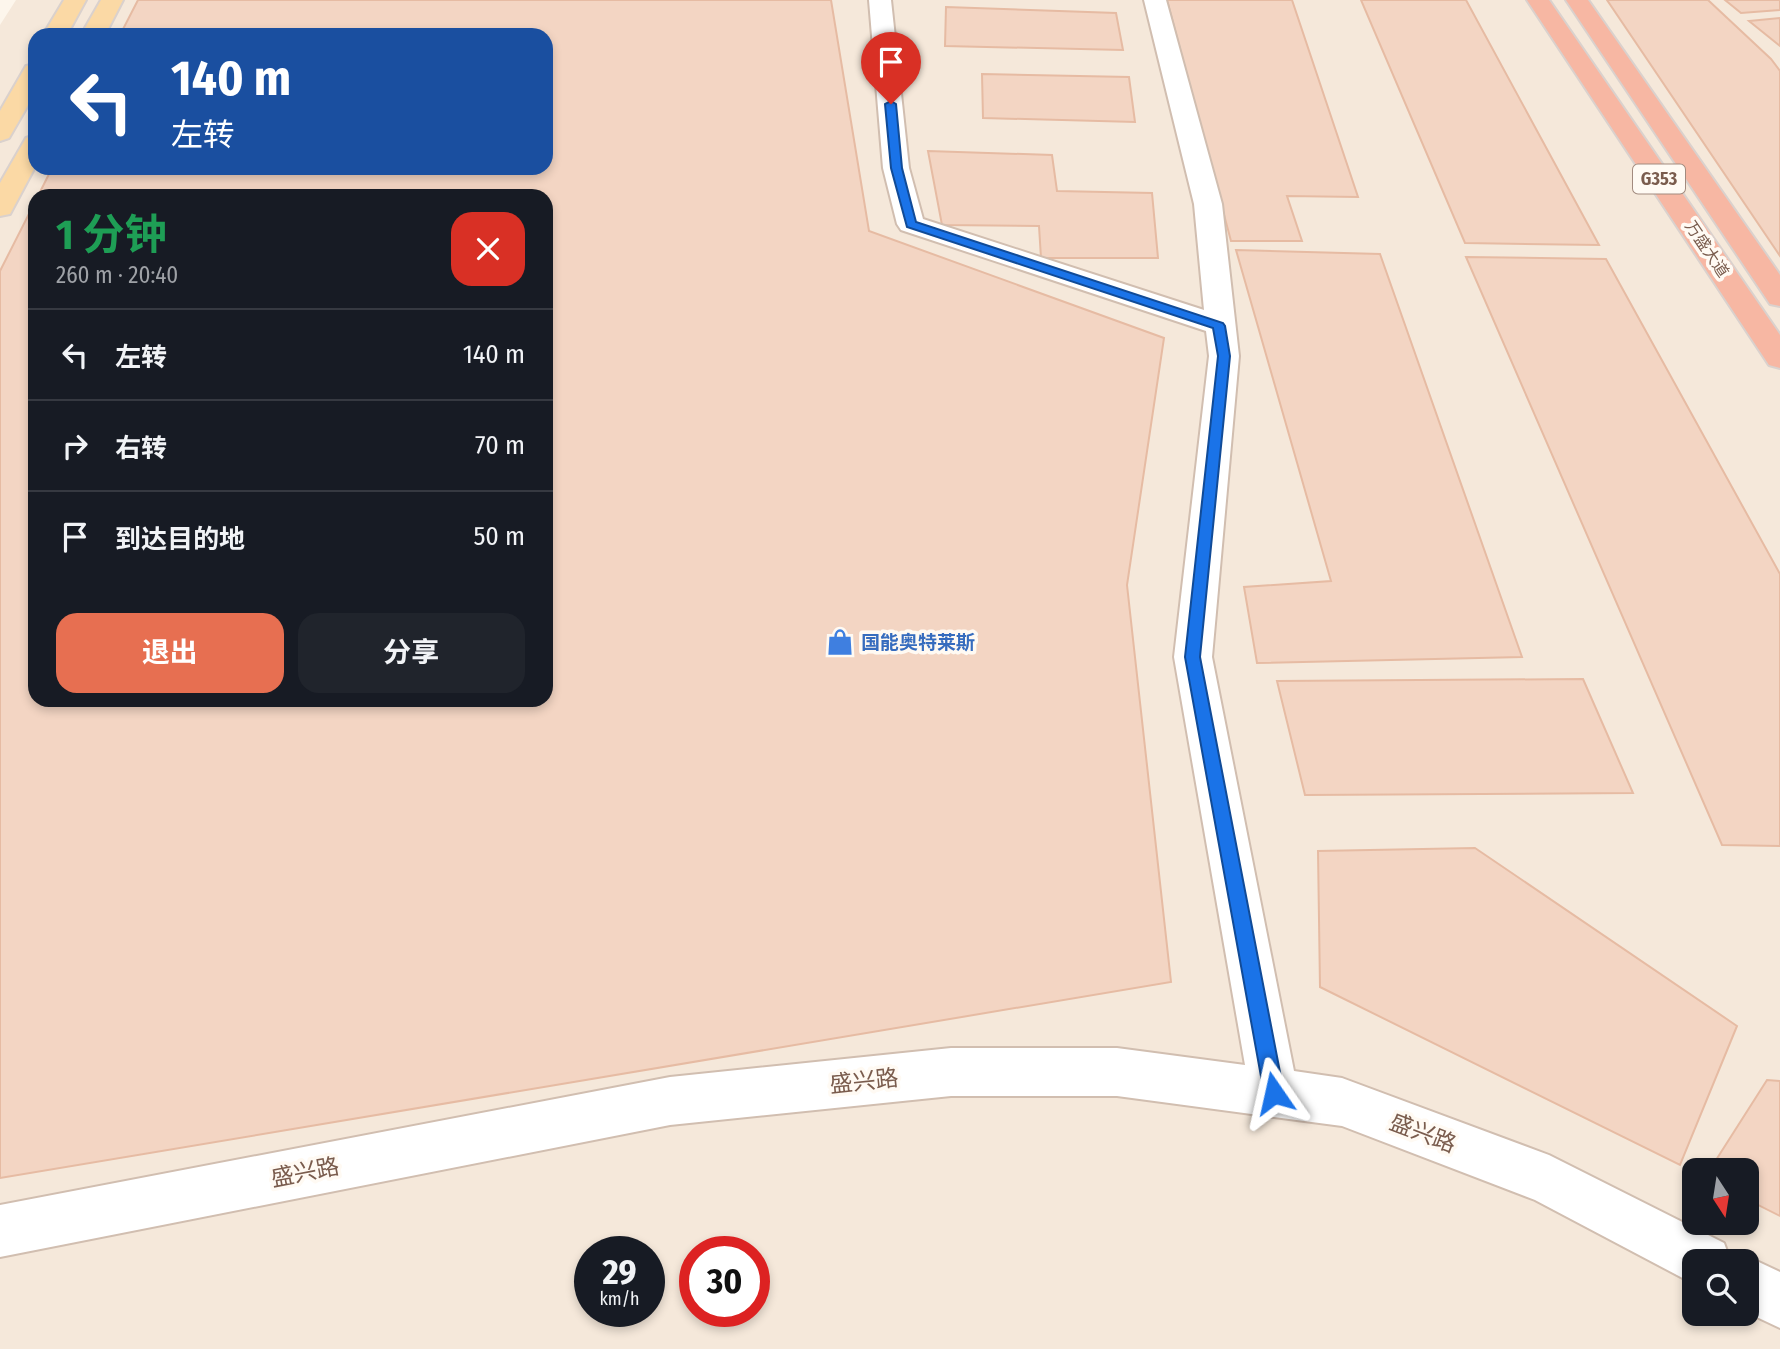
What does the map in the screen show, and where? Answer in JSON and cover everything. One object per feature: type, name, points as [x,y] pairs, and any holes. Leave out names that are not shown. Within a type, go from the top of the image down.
[{"type":"highway","name":"万盛大道","points":[[1538,0],[1775,343]]},
{"type":"highway","name":"万盛大道","points":[[1577,0],[1780,297]]},
{"type":"main road","points":[[59,28],[75,0]]},
{"type":"main road","points":[[97,28],[112,0]]},
{"type":"main road","points":[[0,133],[28,83]]},
{"type":"main road","points":[[0,208],[28,156]]},
{"type":"street","points":[[880,0],[897,168],[911,225],[1219,326]]},
{"type":"street","points":[[1154,0],[1208,204],[1224,356],[1193,657],[1274,1093]]},
{"type":"street","name":"盛兴路","points":[[0,1231],[683,1100],[951,1072],[1117,1072],[1342,1102],[1549,1180],[1682,1250]]},
{"type":"street","points":[[1759,1290],[1780,1301]]},
{"type":"shaded area","points":[[16,0],[1780,0],[1780,1349],[0,1349],[0,25]]},
{"type":"building","name":"国能奥特莱斯","points":[[138,0],[831,0],[869,231],[1164,338],[1127,585],[1171,982],[0,1178],[0,271],[28,216],[28,707],[553,707],[553,189],[42,189],[48,175],[553,175],[553,28],[124,28]]},
{"type":"building","points":[[1167,0],[1292,0],[1358,197],[1287,196],[1302,241],[1231,241]]},
{"type":"building","points":[[1361,0],[1466,0],[1599,245],[1465,243]]},
{"type":"building","points":[[1607,0],[1708,0],[1771,59],[1780,71],[1780,256]]},
{"type":"building","points":[[1725,0],[1780,0],[1780,10],[1741,13]]},
{"type":"building","points":[[946,7],[1116,13],[1123,50],[945,46]]},
{"type":"building","points":[[1780,18],[1780,46],[1749,21]]},
{"type":"building","points":[[982,74],[1129,77],[1135,122],[983,118]]},
{"type":"building","points":[[928,151],[1052,155],[1057,191],[1152,193],[1158,258],[1041,258],[1039,226],[942,225]]},
{"type":"building","points":[[1236,250],[1380,254],[1522,657],[1257,663],[1244,587],[1331,581]]},
{"type":"building","points":[[1466,257],[1606,259],[1780,574],[1780,846],[1722,845]]},
{"type":"building","points":[[1583,679],[1633,793],[1305,795],[1277,681]]},
{"type":"building","points":[[1475,848],[1737,1026],[1680,1165],[1320,987],[1318,851]]},
{"type":"building","points":[[1767,1080],[1780,1081],[1780,1216],[1759,1206],[1759,1158],[1717,1158]]},
{"type":"place","name":"国能奥特莱斯","points":[[840,642]]},
{"type":"route","points":[[891,104],[897,168],[911,225],[1219,326],[1224,356],[1193,657],[1274,1093]]}]
